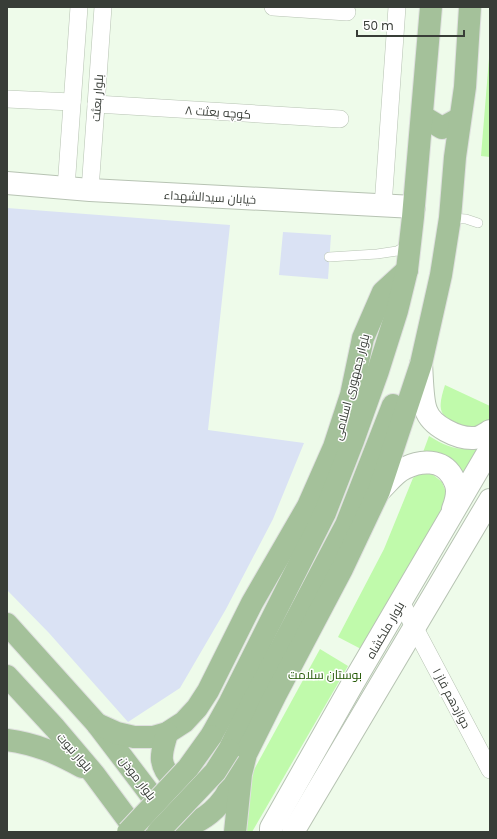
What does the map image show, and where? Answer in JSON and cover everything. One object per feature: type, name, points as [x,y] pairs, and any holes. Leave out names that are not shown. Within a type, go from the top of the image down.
[{"type":"main road","points":[[133,831],[188,768],[211,736],[230,702],[325,513],[353,442],[397,311],[407,270],[414,208],[431,7]]},
{"type":"main road","points":[[133,831],[171,831],[215,772],[238,752],[294,662],[342,569],[379,491],[421,364],[438,286],[450,218],[455,157],[464,87],[470,7]]},
{"type":"main road","points":[[422,116],[442,128],[460,118]]},
{"type":"main road","name":"خیابان سیدالشهداء","points":[[7,183],[90,190],[414,208]]},
{"type":"main road","name":"بلوار جمهوری اسلامی","points":[[97,724],[117,733],[134,737],[153,737],[167,733],[184,722],[208,691],[252,603],[308,506],[337,440],[351,395],[363,338],[383,292],[407,270]]},
{"type":"main road","points":[[167,733],[163,747],[162,761],[167,772],[177,784],[190,788],[207,787],[221,782],[232,772],[248,710],[346,526],[438,286]]},
{"type":"main road","points":[[421,364],[425,409],[432,420],[446,431],[461,437],[473,439],[478,438],[490,431]]},
{"type":"main road","name":"بلوار ملکشاه","points":[[271,832],[271,828],[283,807],[490,449]]},
{"type":"main road","points":[[379,491],[403,469],[424,463],[437,463],[450,472],[456,484],[457,492],[452,513]]},
{"type":"main road","name":"بلوار ملکشاه","points":[[293,832],[490,500]]},
{"type":"main road","points":[[7,624],[97,724]]},
{"type":"main road","name":"بلوار نبوت","points":[[7,676],[55,728],[94,774],[133,831]]},
{"type":"main road","name":"بلوار موذن","points":[[97,724],[171,831]]},
{"type":"main road","points":[[7,740],[26,742],[57,754],[94,774]]},
{"type":"main road","points":[[235,832],[241,774],[238,752]]},
{"type":"street","name":"بلوار بعثت","points":[[66,188],[79,7]]},
{"type":"street","name":"بلوار بعثت","points":[[90,190],[103,7]]},
{"type":"street","points":[[273,7],[347,12]]},
{"type":"street","points":[[383,206],[397,7]]},
{"type":"street","points":[[76,54],[100,56]]},
{"type":"street","points":[[7,99],[72,102]]},
{"type":"street","name":"کوچه بعثت ۸","points":[[96,104],[340,119]]},
{"type":"street","points":[[68,154],[82,162],[89,160],[93,156]]},
{"type":"street","name":"دوازدهم فاز ۱","points":[[401,602],[490,770]]},
{"type":"lane","points":[[450,218],[466,219],[478,223]]},
{"type":"lane","points":[[329,257],[377,254],[397,251],[410,244]]},
{"type":"green space","points":[[490,46],[490,157],[481,156]]},
{"type":"green space","points":[[445,385],[490,406],[490,423],[467,429],[446,418],[441,409],[442,395]]},
{"type":"green space","points":[[429,436],[441,443],[453,447],[465,449],[479,448],[463,474],[422,455]]},
{"type":"green space","points":[[419,474],[432,474],[442,482],[446,492],[443,507],[361,649],[338,637],[384,549],[413,478]]},
{"type":"green space","name":"بوستان سلامت","points":[[320,649],[348,666],[252,832],[245,832],[244,788]]},
{"type":"building","points":[[7,208],[230,225],[208,430],[304,443],[273,519],[226,609],[180,688],[128,722],[49,633],[7,590]]},
{"type":"building","points":[[283,232],[331,235],[328,279],[279,275]]}]
